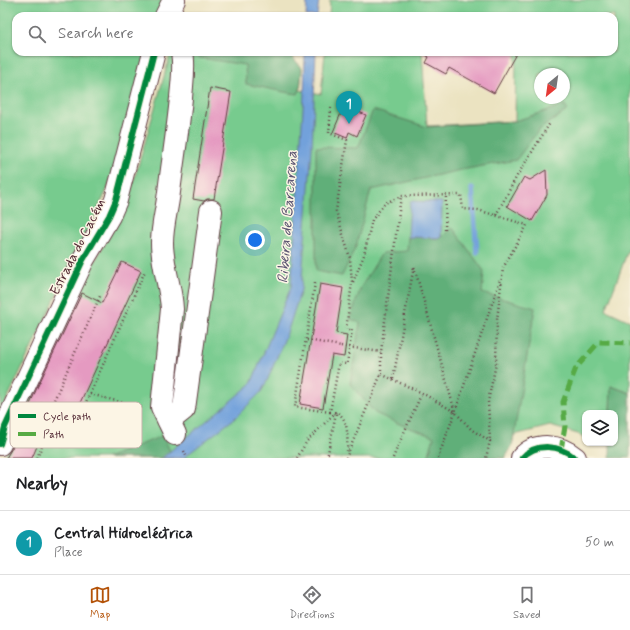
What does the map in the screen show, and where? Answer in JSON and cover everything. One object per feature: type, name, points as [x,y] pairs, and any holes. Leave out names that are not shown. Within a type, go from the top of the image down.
[{"type":"street","name":"Estrada do Cacém","points":[[17,402],[83,260],[109,216],[116,200],[153,56]]},
{"type":"street","points":[[183,56],[180,107],[169,193],[164,218],[162,244],[171,294],[172,309],[162,407],[170,423],[184,409],[211,211]]},
{"type":"street","name":"Estrada do Cacém","points":[[0,444],[10,416]]},
{"type":"street","points":[[522,458],[525,454],[536,448],[549,446],[568,452],[575,458]]},
{"type":"path","points":[[330,412],[339,363],[347,364],[352,330],[346,330],[352,282],[350,258],[336,211],[347,140],[329,133],[332,107]]},
{"type":"path","points":[[496,215],[517,176],[550,123]]},
{"type":"path","points":[[352,282],[364,255],[372,220],[385,203],[401,196],[461,194],[463,209],[478,210],[527,225],[503,268],[497,320],[496,364],[488,401],[490,441],[486,458]]},
{"type":"path","points":[[445,230],[446,195]]},
{"type":"path","points":[[346,457],[382,374],[381,352],[401,196]]},
{"type":"path","points":[[86,402],[150,260],[162,244]]},
{"type":"path","points":[[393,379],[414,266],[455,412]]},
{"type":"path","points":[[438,458],[502,275]]},
{"type":"path","points":[[316,283],[295,406],[336,412],[342,416],[348,437],[346,457]]},
{"type":"path","points":[[54,402],[101,294]]},
{"type":"path","points":[[306,340],[381,352]]},
{"type":"path","points":[[382,374],[422,393],[455,412],[472,430],[490,441]]},
{"type":"path","points":[[393,458],[422,393]]},
{"type":"path","points":[[90,394],[112,402]]},
{"type":"path","points":[[297,458],[307,442],[336,412]]},
{"type":"path","points":[[326,458],[336,412]]},
{"type":"path","points":[[142,413],[170,423]]},
{"type":"path","points":[[37,458],[41,448]]},
{"type":"green space","points":[[0,0],[166,0],[162,12],[12,12],[12,56],[147,56],[108,188],[0,414]]},
{"type":"green space","points":[[330,0],[630,0],[630,245],[606,310],[630,321],[630,393],[611,386],[610,410],[582,410],[582,436],[550,426],[514,435],[512,446],[505,458],[5,458],[10,440],[10,448],[142,448],[142,402],[27,402],[78,291],[127,204],[170,56],[243,56],[302,68],[300,90],[321,94],[325,56],[422,56],[427,126],[515,121],[516,56],[618,56],[618,12],[329,12]]},
{"type":"green space","points":[[198,56],[292,56],[302,68],[300,90],[298,94],[246,84],[245,65],[200,58]]},
{"type":"green space","points":[[565,105],[568,110],[539,130],[516,160],[461,170],[371,190],[356,246],[342,276],[316,271],[316,147],[358,148],[373,110],[427,127],[515,121]]},
{"type":"green space","points":[[452,227],[484,271],[482,293],[535,308],[512,446],[505,458],[428,458],[434,437],[375,413],[350,384],[360,323],[350,319],[361,287],[382,253],[407,251],[408,237],[441,238]]},
{"type":"green space","points":[[611,386],[630,393],[630,458],[610,458],[610,446],[618,446],[618,410],[610,410]]},
{"type":"green space","points":[[162,436],[174,458],[107,458],[132,448],[142,448],[142,444]]},
{"type":"water","points":[[307,0],[319,0],[318,12],[306,12]]},
{"type":"water","points":[[305,56],[316,56],[312,149],[301,290],[287,333],[261,392],[235,418],[183,458],[162,458],[251,384],[291,287],[304,94]]},
{"type":"water","points":[[410,201],[442,202],[441,238],[408,237]]},
{"type":"building","points":[[427,56],[515,56],[494,93],[449,68],[446,74],[426,63],[429,57]]},
{"type":"building","points":[[210,88],[231,92],[214,199],[207,199],[204,201],[193,199]]},
{"type":"building","points":[[344,106],[366,115],[357,136],[349,132],[347,138],[333,132]]},
{"type":"building","points":[[546,170],[547,195],[532,221],[507,206],[524,177],[530,180]]},
{"type":"building","points":[[122,262],[141,271],[80,402],[31,402],[82,293],[102,303]]},
{"type":"building","points":[[320,284],[343,288],[336,333],[347,335],[344,357],[332,355],[323,408],[300,404]]},
{"type":"building","points":[[12,448],[36,448],[32,458],[6,458]]},
{"type":"waterway","points":[[472,189],[477,252]]},
{"type":"marked path","points":[[561,450],[565,426],[563,402],[576,368],[599,342],[630,343]]},
{"type":"cycle path","points":[[17,402],[83,260],[109,216],[116,200],[153,56]]},
{"type":"cycle path","points":[[0,444],[10,416]]},
{"type":"cycle path","points":[[522,458],[534,449],[548,447],[562,450],[575,458]]},
{"type":"place","name":"Central Hidroeléctrica","points":[[349,124]]},
{"type":"water label","name":"Ribeira de Barcarena","points":[[288,217]]}]
